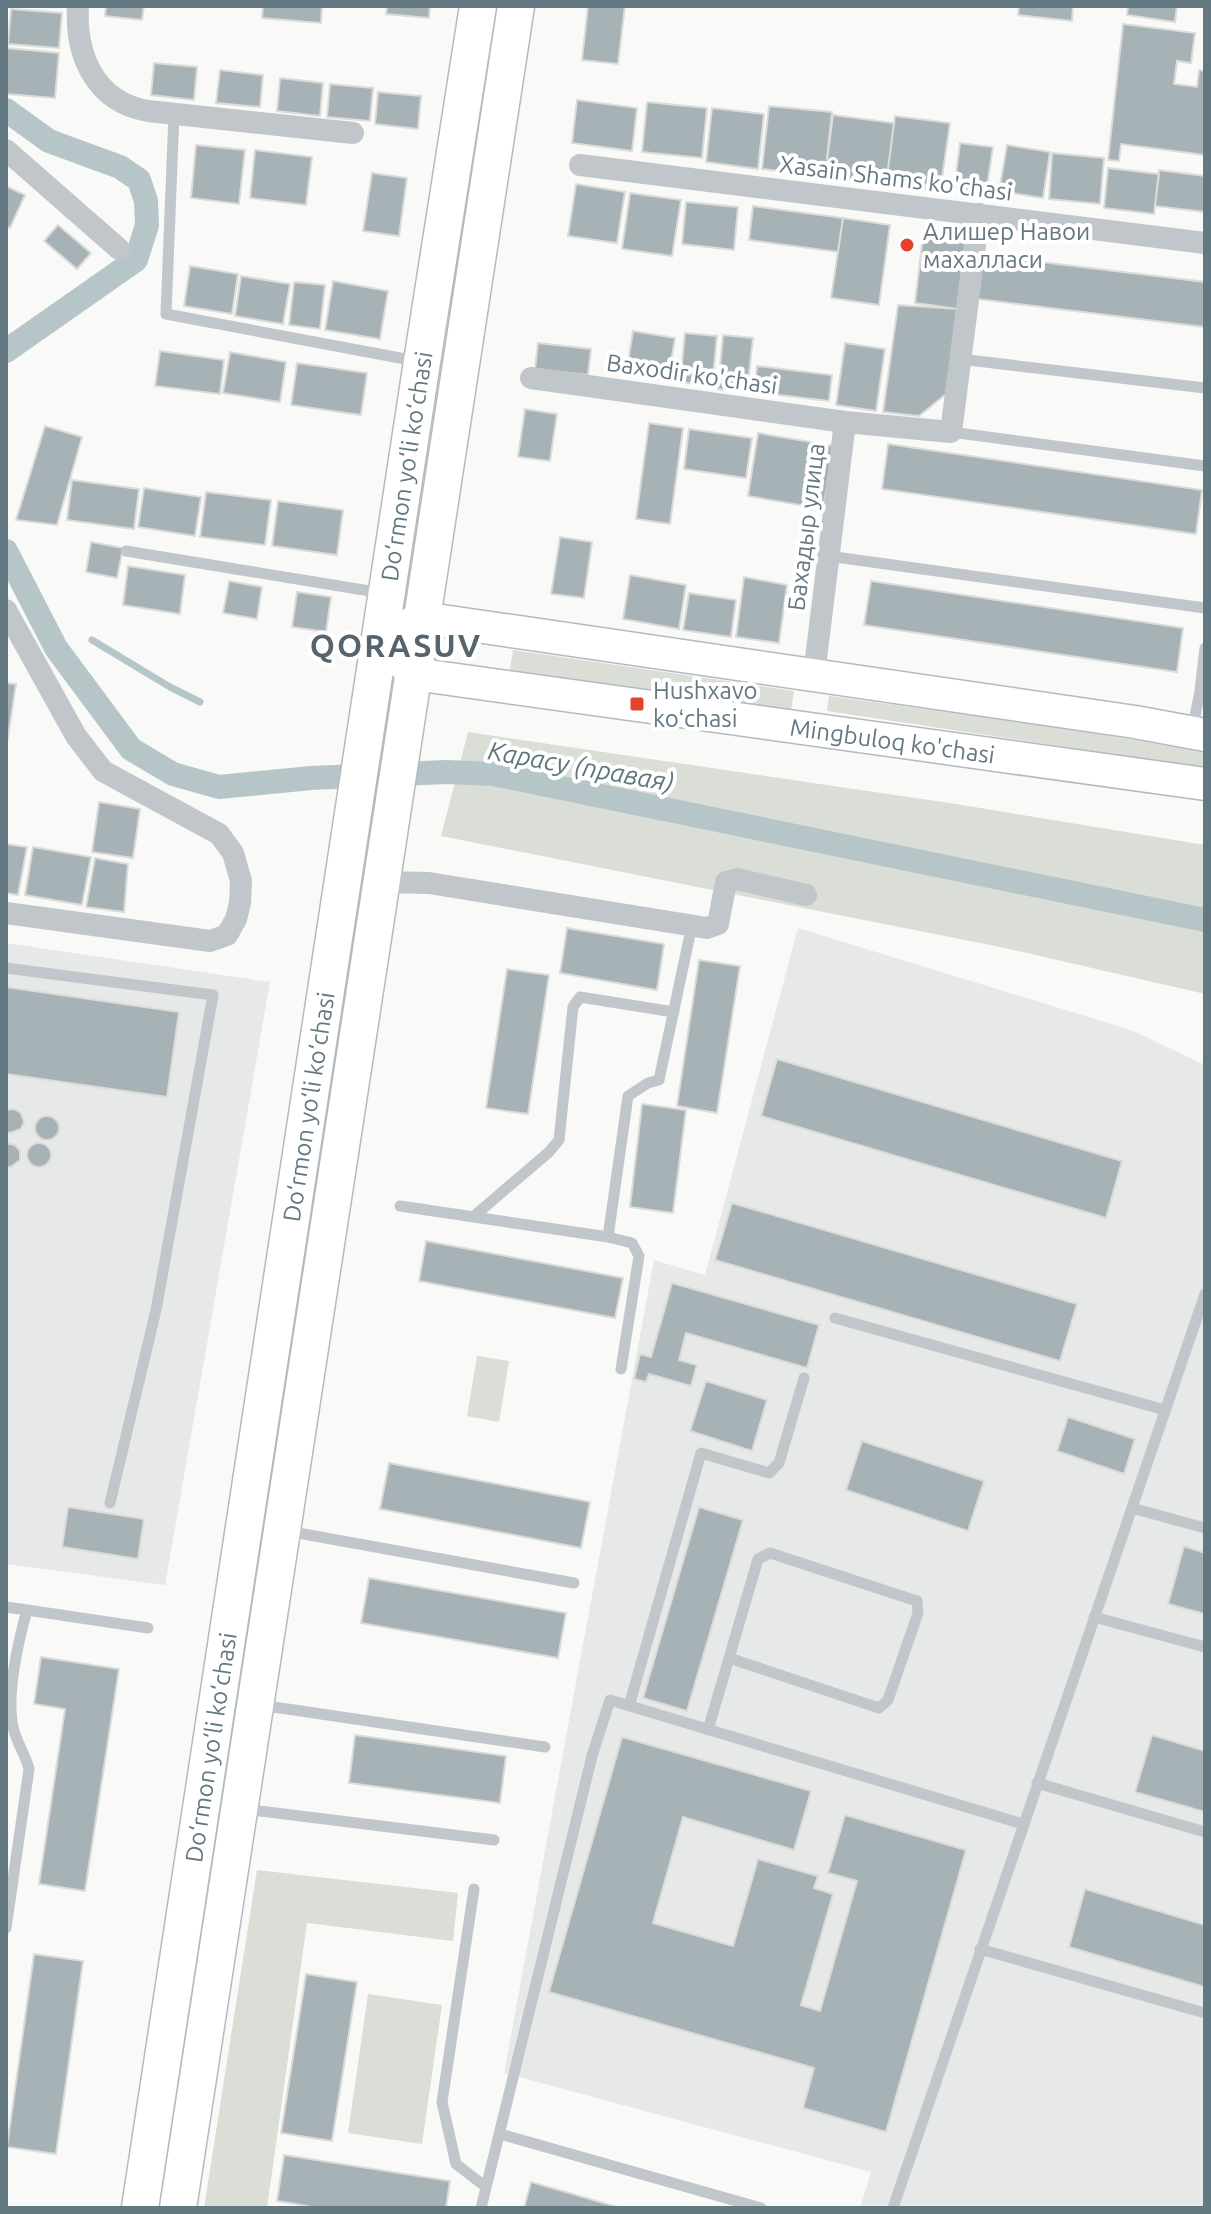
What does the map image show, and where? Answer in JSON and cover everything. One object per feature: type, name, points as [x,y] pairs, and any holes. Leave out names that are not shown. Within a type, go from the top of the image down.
[{"type":"main road","name":"Do‘rmon yo‘li ko‘chasi","points":[[140,2208],[478,6]]},
{"type":"main road","name":"Do‘rmon yo‘li ko‘chasi","points":[[178,2208],[516,6]]},
{"type":"main road","points":[[414,674],[379,640],[422,618],[1135,722],[1198,734]]},
{"type":"main road","name":"Mingbuloq ko'chasi","points":[[414,674],[1205,784]]},
{"type":"main road","points":[[806,728],[814,675]]},
{"type":"street","points":[[78,6],[78,37],[82,53],[103,88],[124,105],[174,114],[353,133]]},
{"type":"street","points":[[6,150],[119,249]]},
{"type":"street","name":"Xasain Shams ko'chasi","points":[[580,165],[1205,243]]},
{"type":"street","points":[[951,432],[979,214]]},
{"type":"street","name":"Baxodir ko'chasi","points":[[531,378],[845,422]]},
{"type":"street","name":"Бахадыр улица","points":[[814,675],[845,422],[951,432]]},
{"type":"street","points":[[6,610],[76,736],[103,771],[219,834],[233,853],[241,881],[236,919],[227,935],[210,941],[6,913]]},
{"type":"street","points":[[382,882],[429,883],[707,928],[718,924],[726,882],[737,879],[806,895]]},
{"type":"lane","points":[[174,114],[166,314],[422,362]]},
{"type":"lane","points":[[968,360],[1205,388]]},
{"type":"lane","points":[[951,432],[1205,466]]},
{"type":"lane","points":[[126,551],[386,594]]},
{"type":"lane","points":[[828,556],[1205,608]]},
{"type":"lane","points":[[1198,734],[1205,648]]},
{"type":"lane","points":[[608,1237],[628,1096],[659,1080],[692,925]]},
{"type":"lane","points":[[6,968],[213,995],[156,1310],[110,1503]]},
{"type":"lane","points":[[473,1217],[559,1140],[573,1007],[580,997],[674,1012]]},
{"type":"lane","points":[[400,1206],[632,1243],[639,1256],[621,1369]]},
{"type":"lane","points":[[893,2208],[1205,1294]]},
{"type":"lane","points":[[835,1318],[1165,1410]]},
{"type":"lane","points":[[629,1706],[701,1453],[769,1473],[779,1463],[804,1378]]},
{"type":"lane","points":[[1132,1508],[1205,1528]]},
{"type":"lane","points":[[282,1530],[574,1583]]},
{"type":"lane","points":[[708,1730],[729,1658],[758,1559],[770,1553],[917,1601],[918,1613],[888,1700],[879,1708],[729,1658]]},
{"type":"lane","points":[[6,1607],[148,1628]]},
{"type":"lane","points":[[6,1928],[29,1769],[24,1752],[10,1734],[15,1656],[27,1610]]},
{"type":"lane","points":[[1094,1617],[1205,1647]]},
{"type":"lane","points":[[481,2208],[592,1756],[610,1700],[1023,1824]]},
{"type":"lane","points":[[255,1704],[545,1747]]},
{"type":"lane","points":[[1037,1783],[1205,1832]]},
{"type":"lane","points":[[239,1808],[494,1840]]},
{"type":"lane","points":[[474,1889],[442,2102],[456,2164],[486,2187]]},
{"type":"lane","points":[[980,1949],[1205,2013]]},
{"type":"lane","points":[[500,2134],[761,2208]]},
{"type":"shaded area","points":[[513,650],[794,691],[791,711],[510,670]]},
{"type":"shaded area","points":[[829,696],[1065,729],[1205,753],[1205,768],[827,711]]},
{"type":"shaded area","points":[[468,732],[956,804],[1205,845],[1205,994],[1005,948],[441,836]]},
{"type":"shaded area","points":[[798,928],[1131,1030],[1205,1065],[1205,2208],[860,2208],[871,2172],[504,2073],[654,1260],[705,1275]]},
{"type":"shaded area","points":[[6,943],[270,982],[165,1585],[6,1564]]},
{"type":"shaded area","points":[[477,1356],[509,1361],[499,1422],[467,1416]]},
{"type":"shaded area","points":[[257,1870],[458,1893],[453,1941],[307,1923],[267,2208],[204,2208]]},
{"type":"shaded area","points":[[368,1994],[442,2005],[422,2144],[348,2133]]},
{"type":"building","points":[[106,6],[144,6],[142,20],[105,16]]},
{"type":"building","points":[[263,6],[322,6],[321,23],[262,18]]},
{"type":"building","points":[[387,6],[430,6],[429,18],[386,14]]},
{"type":"building","points":[[588,6],[625,6],[618,64],[582,60]]},
{"type":"building","points":[[1019,6],[1073,6],[1072,21],[1018,15]]},
{"type":"building","points":[[1128,6],[1177,6],[1175,22],[1127,15]]},
{"type":"building","points":[[11,9],[62,13],[59,48],[8,44]]},
{"type":"building","points":[[1123,24],[1195,33],[1191,63],[1177,61],[1174,84],[1197,87],[1199,70],[1205,71],[1205,155],[1121,144],[1119,161],[1108,160]]},
{"type":"building","points":[[6,48],[59,53],[55,98],[6,94]]},
{"type":"building","points":[[154,63],[197,67],[194,100],[151,95]]},
{"type":"building","points":[[220,70],[263,75],[260,107],[216,103]]},
{"type":"building","points":[[280,78],[323,83],[320,116],[277,111]]},
{"type":"building","points":[[330,84],[373,88],[370,121],[327,117]]},
{"type":"building","points":[[378,92],[421,96],[418,129],[375,124]]},
{"type":"building","points":[[577,100],[637,108],[632,151],[572,143]]},
{"type":"building","points":[[647,102],[707,108],[702,158],[642,152]]},
{"type":"building","points":[[769,106],[832,112],[825,176],[762,169]]},
{"type":"building","points":[[712,108],[764,114],[758,169],[706,162]]},
{"type":"building","points":[[833,115],[894,123],[886,184],[825,176]]},
{"type":"building","points":[[895,116],[950,123],[940,192],[886,184]]},
{"type":"building","points":[[960,143],[993,147],[986,193],[954,189]]},
{"type":"building","points":[[196,145],[245,150],[239,204],[191,198]]},
{"type":"building","points":[[1007,145],[1050,152],[1043,198],[999,191]]},
{"type":"building","points":[[255,150],[312,157],[306,205],[250,198]]},
{"type":"building","points":[[1052,153],[1104,158],[1100,204],[1049,199]]},
{"type":"building","points":[[1108,168],[1159,174],[1154,214],[1104,208]]},
{"type":"building","points":[[1159,170],[1205,176],[1205,212],[1155,206]]},
{"type":"building","points":[[372,173],[407,178],[399,236],[363,231]]},
{"type":"building","points":[[576,184],[625,192],[617,243],[568,236]]},
{"type":"building","points":[[6,186],[25,195],[10,228],[6,226]]},
{"type":"building","points":[[630,193],[681,200],[672,256],[622,249]]},
{"type":"building","points":[[686,202],[738,207],[734,250],[682,244]]},
{"type":"building","points":[[753,206],[843,218],[838,252],[749,240]]},
{"type":"building","points":[[843,218],[890,225],[879,305],[831,298]]},
{"type":"building","points":[[58,225],[91,253],[77,269],[44,241]]},
{"type":"building","points":[[924,228],[969,234],[958,309],[915,303]]},
{"type":"building","points":[[982,255],[1205,282],[1205,327],[977,299]]},
{"type":"building","points":[[190,266],[238,274],[232,314],[184,306]]},
{"type":"building","points":[[241,276],[290,284],[283,324],[235,316]]},
{"type":"building","points":[[333,281],[388,291],[380,339],[325,330]]},
{"type":"building","points":[[294,282],[325,285],[320,329],[289,325]]},
{"type":"building","points":[[898,305],[958,309],[946,394],[919,416],[883,412]]},
{"type":"building","points":[[633,331],[675,338],[668,381],[626,374]]},
{"type":"building","points":[[685,333],[717,336],[712,386],[680,382]]},
{"type":"building","points":[[723,335],[753,338],[747,392],[718,389]]},
{"type":"building","points":[[538,343],[591,349],[588,375],[535,369]]},
{"type":"building","points":[[845,343],[885,349],[876,411],[836,405]]},
{"type":"building","points":[[160,351],[224,360],[220,394],[155,386]]},
{"type":"building","points":[[230,352],[286,362],[280,402],[223,393]]},
{"type":"building","points":[[297,363],[367,373],[361,415],[291,405]]},
{"type":"building","points":[[757,366],[832,375],[829,401],[754,392]]},
{"type":"building","points":[[525,409],[557,414],[550,461],[518,457]]},
{"type":"building","points":[[649,423],[683,428],[670,524],[636,519]]},
{"type":"building","points":[[45,426],[82,437],[57,525],[16,520]]},
{"type":"building","points":[[689,429],[752,438],[746,478],[684,469]]},
{"type":"building","points":[[758,433],[834,446],[823,509],[748,496]]},
{"type":"building","points":[[888,444],[1202,490],[1196,534],[882,489]]},
{"type":"building","points":[[72,480],[139,489],[134,529],[67,520]]},
{"type":"building","points":[[144,488],[201,497],[195,536],[138,527]]},
{"type":"building","points":[[206,492],[271,500],[265,545],[200,537]]},
{"type":"building","points":[[278,501],[343,510],[337,555],[272,546]]},
{"type":"building","points":[[560,537],[592,542],[584,598],[551,594]]},
{"type":"building","points":[[91,542],[123,548],[117,578],[86,572]]},
{"type":"building","points":[[128,566],[185,575],[180,614],[123,605]]},
{"type":"building","points":[[630,575],[686,585],[679,629],[623,619]]},
{"type":"building","points":[[744,577],[787,585],[779,643],[736,637]]},
{"type":"building","points":[[229,581],[262,587],[257,619],[223,613]]},
{"type":"building","points":[[871,581],[1183,628],[1177,672],[864,625]]},
{"type":"building","points":[[297,592],[331,597],[326,632],[292,627]]},
{"type":"building","points":[[689,593],[736,600],[731,637],[683,630]]},
{"type":"building","points":[[6,683],[16,684],[8,738],[6,737]]},
{"type":"building","points":[[99,802],[140,809],[133,858],[92,852]]},
{"type":"building","points":[[6,844],[27,847],[18,895],[6,893]]},
{"type":"building","points":[[33,847],[91,857],[82,905],[25,895]]},
{"type":"building","points":[[95,858],[128,864],[124,912],[86,907]]},
{"type":"building","points":[[567,928],[664,944],[657,990],[560,973]]},
{"type":"building","points":[[699,960],[740,966],[717,1113],[677,1106]]},
{"type":"building","points":[[507,969],[549,975],[528,1114],[486,1108]]},
{"type":"building","points":[[6,987],[179,1012],[167,1097],[6,1074]]},
{"type":"building","points":[[777,1059],[1122,1161],[1106,1218],[761,1116]]},
{"type":"building","points":[[642,1104],[686,1110],[673,1213],[630,1207]]},
{"type":"building","points":[[14,1109],[21,1113],[24,1122],[21,1129],[6,1132],[6,1110]]},
{"type":"building","points":[[47,1116],[56,1119],[59,1128],[56,1137],[47,1140],[38,1137],[35,1128],[38,1119]]},
{"type":"building","points":[[6,1143],[15,1145],[20,1151],[20,1160],[11,1167],[6,1167]]},
{"type":"building","points":[[39,1143],[48,1146],[51,1155],[48,1164],[39,1167],[30,1164],[27,1155],[30,1146]]},
{"type":"building","points":[[732,1203],[1077,1304],[1060,1361],[715,1260]]},
{"type":"building","points":[[426,1241],[623,1278],[615,1318],[419,1281]]},
{"type":"building","points":[[672,1283],[819,1325],[807,1368],[686,1333],[679,1360],[697,1365],[691,1386],[649,1374],[646,1382],[634,1379],[640,1354],[651,1357]]},
{"type":"building","points":[[706,1381],[767,1400],[752,1451],[690,1431]]},
{"type":"building","points":[[1068,1417],[1135,1439],[1124,1474],[1057,1451]]},
{"type":"building","points":[[862,1441],[984,1481],[968,1531],[846,1490]]},
{"type":"building","points":[[389,1463],[590,1502],[581,1548],[380,1509]]},
{"type":"building","points":[[68,1507],[144,1519],[138,1559],[62,1547]]},
{"type":"building","points":[[699,1507],[743,1520],[687,1711],[643,1698]]},
{"type":"building","points":[[1184,1546],[1205,1553],[1205,1614],[1168,1604]]},
{"type":"building","points":[[369,1578],[566,1613],[558,1658],[361,1623]]},
{"type":"building","points":[[41,1657],[119,1669],[85,1891],[39,1884],[65,1709],[34,1704]]},
{"type":"building","points":[[355,1735],[506,1756],[500,1803],[349,1783]]},
{"type":"building","points":[[1152,1735],[1205,1751],[1205,1812],[1135,1792]]},
{"type":"building","points":[[622,1737],[811,1791],[794,1850],[683,1817],[653,1923],[733,1946],[758,1859],[818,1876],[814,1888],[833,1894],[801,2005],[820,2011],[857,1881],[828,1873],[845,1815],[966,1850],[886,2132],[803,2108],[814,2068],[549,1992]]},
{"type":"building","points":[[1085,1889],[1205,1925],[1205,1987],[1069,1947]]},
{"type":"building","points":[[34,1954],[83,1961],[56,2154],[7,2147]]},
{"type":"building","points":[[306,1974],[357,1982],[332,2141],[281,2133]]},
{"type":"building","points":[[284,2155],[450,2181],[446,2208],[307,2208],[277,2201]]},
{"type":"building","points":[[531,2182],[621,2208],[524,2208]]},
{"type":"waterway","name":"Карасу (правая)","points":[[6,110],[49,141],[120,167],[139,180],[146,201],[147,225],[136,260],[6,351]]},
{"type":"waterway","name":"Карасу (правая)","points":[[6,551],[56,648],[131,749],[173,774],[219,787],[311,778],[446,772],[493,774],[1205,920]]},
{"type":"waterway","points":[[92,640],[200,702]]},
{"type":"place","name":"Алишер Навои махалласи","points":[[907,245]]},
{"type":"place","name":"Hushxavo koʻchasi","points":[[637,704]]},
{"type":"district","name":"QORASUV","points":[[396,645]]}]
